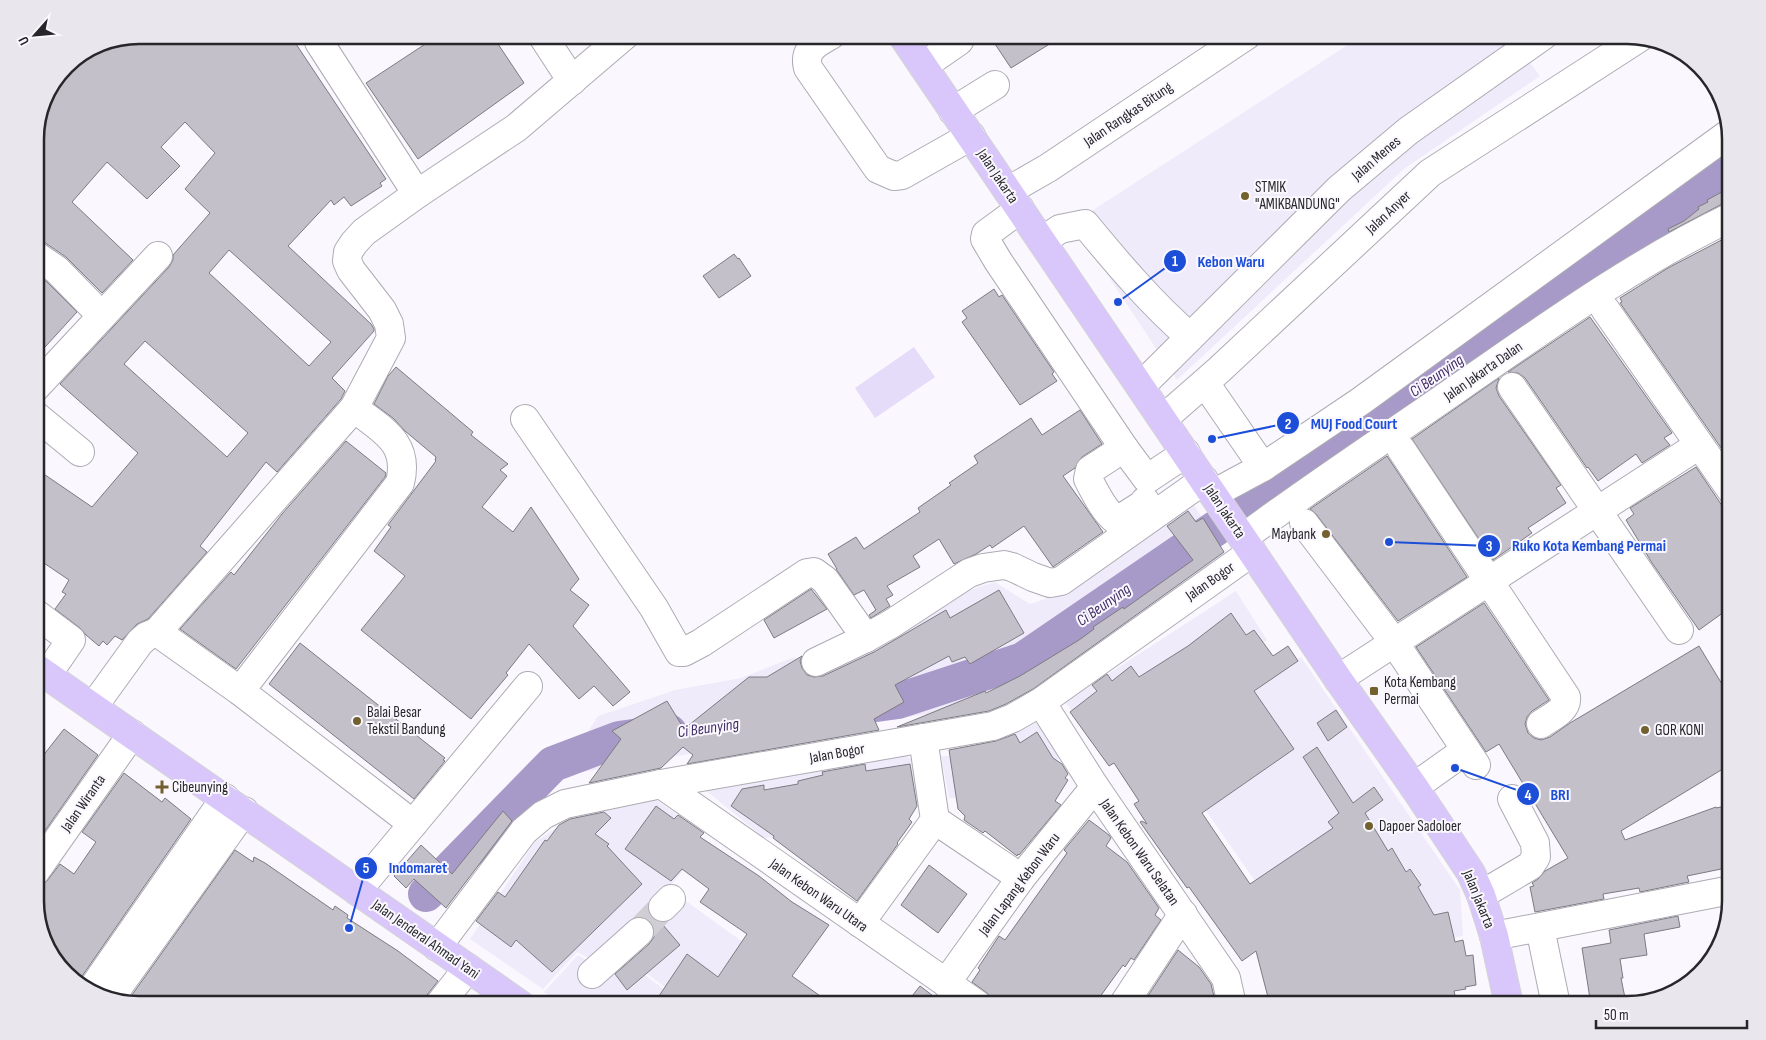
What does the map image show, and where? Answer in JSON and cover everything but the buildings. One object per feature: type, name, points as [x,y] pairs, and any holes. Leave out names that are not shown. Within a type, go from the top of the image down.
[{"type":"main road","name":"Jalan Jakarta","points":[[908,44],[1338,679],[1414,787],[1470,873],[1481,895],[1494,936],[1508,996]]},
{"type":"main road","name":"Jalan Jenderal Ahmad Yani","points":[[44,673],[508,996]]},
{"type":"street","points":[[320,44],[417,194]]},
{"type":"street","points":[[548,44],[572,80]]},
{"type":"street","points":[[92,707],[140,642],[147,636],[158,632],[354,408],[391,338],[389,324],[382,310],[351,270],[347,261],[348,252],[354,243],[364,232],[417,194],[516,128],[614,44]]},
{"type":"street","points":[[815,44],[808,51],[808,68],[878,169],[894,176],[902,175],[971,136]]},
{"type":"street","points":[[923,66],[955,44]]},
{"type":"street","name":"Jalan Rangkas Bitung","points":[[1124,448],[985,239],[986,234],[1014,200],[1048,168],[1234,44]]},
{"type":"street","name":"Jalan Menes","points":[[1141,386],[1339,189],[1401,136],[1531,44]]},
{"type":"street","name":"Jalan Anyer","points":[[1163,419],[1430,173],[1629,44]]},
{"type":"street","points":[[953,111],[995,85]]},
{"type":"street","points":[[816,662],[892,624],[969,573],[984,568],[1004,565],[1050,583],[1062,581],[1211,490],[1263,467],[1369,395],[1722,139]]},
{"type":"street","name":"Jalan Jakarta Dalan","points":[[1245,541],[1542,330],[1648,262],[1722,221]]},
{"type":"street","points":[[1042,241],[1060,228],[1085,224],[1128,276],[1169,319],[1190,337]]},
{"type":"street","points":[[44,378],[158,256]]},
{"type":"street","points":[[44,261],[57,270],[102,316]]},
{"type":"street","points":[[1604,309],[1722,478]]},
{"type":"street","points":[[1205,382],[1263,467]]},
{"type":"street","points":[[1512,387],[1679,630]]},
{"type":"street","points":[[240,691],[400,483],[404,470],[399,447],[393,438],[354,408]]},
{"type":"street","points":[[525,419],[654,608],[679,652],[684,652],[701,643],[807,573],[814,572],[825,580],[866,638]]},
{"type":"street","points":[[44,422],[80,452]]},
{"type":"street","points":[[1338,679],[1698,445]]},
{"type":"street","points":[[1124,448],[1148,479],[1150,492],[1142,505],[1117,521],[1102,504],[1088,479],[1088,474],[1090,470],[1124,448]]},
{"type":"street","points":[[1401,448],[1566,697],[1564,707],[1542,724]]},
{"type":"street","points":[[1148,479],[1186,453]]},
{"type":"street","points":[[1304,522],[1394,642],[1471,758],[1414,787]]},
{"type":"street","name":"Jalan Bogor","points":[[437,947],[524,830],[543,815],[564,804],[661,784],[993,726],[1013,718],[1041,702],[1245,541]]},
{"type":"street","points":[[44,620],[71,640],[44,668]]},
{"type":"street","points":[[158,632],[240,691],[413,824]]},
{"type":"street","points":[[357,891],[528,686]]},
{"type":"street","name":"Jalan Kebon Waru Selatan","points":[[1041,702],[1095,787],[1226,978],[1230,996]]},
{"type":"street","name":"Jalan Wiranta","points":[[44,859],[132,734]]},
{"type":"street","points":[[860,923],[935,820],[924,738]]},
{"type":"street","name":"Jalan Kebon Waru Utara","points":[[661,784],[965,996]]},
{"type":"street","name":"Jalan Lapang Kebon Waru","points":[[946,983],[1021,878],[1095,787]]},
{"type":"street","points":[[1481,895],[1530,866],[1536,857],[1535,843],[1512,799]]},
{"type":"street","points":[[95,985],[235,805]]},
{"type":"street","points":[[114,993],[235,805]]},
{"type":"street","points":[[935,820],[1021,878]]},
{"type":"street","points":[[1494,936],[1722,892]]},
{"type":"street","points":[[1129,996],[1183,914]]},
{"type":"street","points":[[1540,928],[1554,996]]},
{"type":"street","points":[[592,974],[639,932]]},
{"type":"street","points":[[446,996],[468,968]]},
{"type":"shaded area","name":"STMIK \"AMIKBANDUNG\"","points":[[1349,44],[1516,44],[1540,76],[1404,169],[1177,380],[1073,223]]},
{"type":"shaded area","points":[[914,347],[935,377],[875,418],[855,388]]},
{"type":"shaded area","points":[[1189,497],[1227,557],[1107,641],[1021,694],[987,704],[559,776],[598,716],[675,690],[741,678],[794,657],[808,666],[945,598],[995,582],[1030,604],[1064,593]]},
{"type":"shaded area","points":[[1236,591],[1267,640],[1219,675],[1090,735],[1065,702]]},
{"type":"shaded area","points":[[1301,657],[1460,890],[1463,936],[1312,963],[1156,739]]},
{"type":"shaded area","points":[[1036,723],[1065,757],[1037,766],[983,797],[949,798],[941,756],[987,756],[1009,737]]},
{"type":"shaded area","points":[[896,752],[912,759],[918,799],[836,815],[835,831],[764,838],[704,789]]},
{"type":"shaded area","points":[[655,799],[696,828],[701,850],[668,888],[818,996],[677,996],[638,967],[653,944],[633,931],[631,933],[652,945],[636,968],[672,996],[550,996],[544,992],[578,955],[588,961],[590,959],[577,952],[543,989],[470,939],[535,842],[577,814]]},
{"type":"waterway","name":"Ci Beunying","points":[[854,707],[898,701],[1023,660],[1722,178]]},
{"type":"waterway","name":"Ci Beunying","points":[[426,894],[553,764],[619,739],[669,732]]},
{"type":"tunnel","points":[[639,932],[663,907]]},
{"type":"place","name":"STMIK \"AMIKBANDUNG\"","points":[[1245,196]]},
{"type":"place","name":"Kebon Waru","points":[[1118,302]]},
{"type":"place","name":"MUJ Food Court","points":[[1212,439]]},
{"type":"place","name":"Maybank","points":[[1326,534]]},
{"type":"place","name":"Ruko Kota Kembang Permai","points":[[1389,542]]},
{"type":"place","name":"Kota Kembang Permai","points":[[1374,691]]},
{"type":"place","name":"Balai Besar Tekstil Bandung","points":[[357,721]]},
{"type":"place","name":"GOR KONI","points":[[1645,730]]},
{"type":"place","name":"BRI","points":[[1455,768]]},
{"type":"place","name":"Cibeunying","points":[[162,787]]},
{"type":"place","name":"Dapoer Sadoloer","points":[[1369,826]]},
{"type":"place","name":"Indomaret","points":[[349,928]]}]
